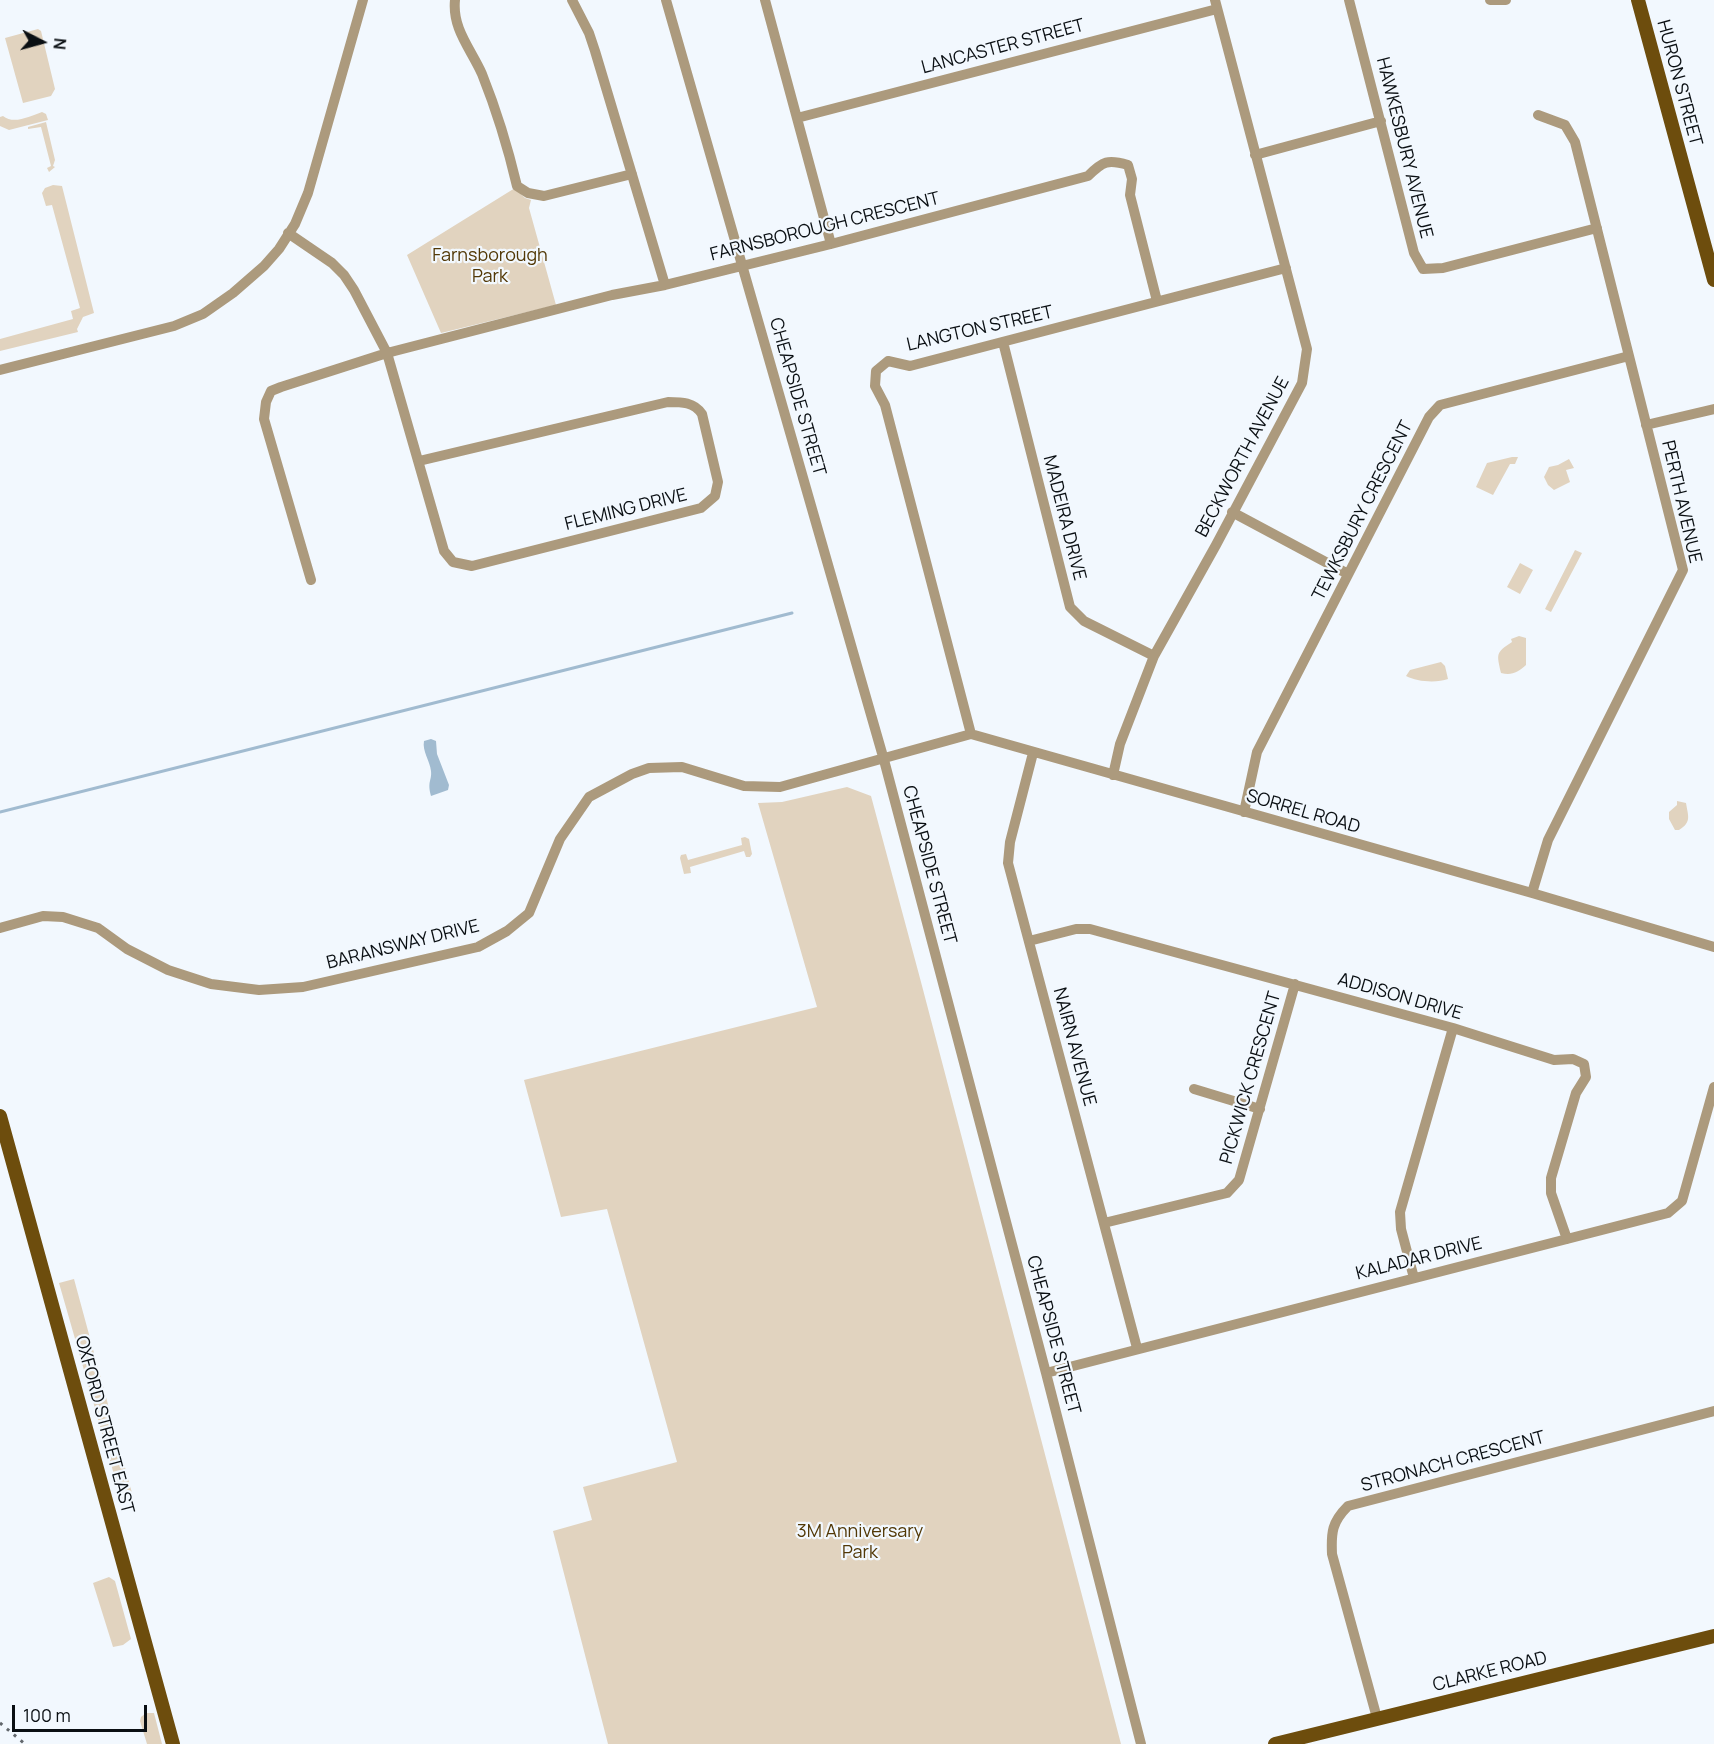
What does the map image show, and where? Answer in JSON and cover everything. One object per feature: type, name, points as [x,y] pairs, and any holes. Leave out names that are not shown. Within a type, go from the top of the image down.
[{"type":"main road","name":"HURON STREET","points":[[1638,0],[1714,279]]},
{"type":"main road","name":"OXFORD STREET EAST","points":[[0,1116],[173,1744]]},
{"type":"main road","name":"CLARKE ROAD","points":[[1275,1744],[1714,1636]]},
{"type":"street","points":[[0,370],[174,326],[203,314],[233,293],[264,266],[279,249],[295,224],[308,193],[363,0]]},
{"type":"street","points":[[456,0],[455,20],[481,71],[517,186],[528,193],[544,196],[632,174]]},
{"type":"street","points":[[572,0],[589,33],[665,285]]},
{"type":"street","name":"CHEAPSIDE STREET","points":[[666,0],[884,760],[1046,1373],[1141,1744]]},
{"type":"street","points":[[765,0],[831,244]]},
{"type":"street","name":"HAWKESBURY AVENUE","points":[[1349,0],[1414,253],[1423,269],[1443,268],[1597,228]]},
{"type":"street","points":[[1490,0],[1506,0]]},
{"type":"street","name":"LANCASTER STREET","points":[[797,118],[1216,4]]},
{"type":"street","name":"BECKWORTH AVENUE","points":[[1113,775],[1120,744],[1154,656],[1276,434],[1304,374],[1307,349],[1216,4]]},
{"type":"street","name":"PERTH AVENUE","points":[[1532,893],[1548,840],[1683,570],[1575,142],[1565,125],[1538,115]]},
{"type":"street","points":[[1256,155],[1381,121]]},
{"type":"street","name":"FARNSBOROUGH CRESCENT","points":[[311,580],[264,419],[266,402],[271,391],[281,387],[387,353],[612,295],[665,285],[831,244],[1088,176],[1100,164],[1113,160],[1128,165],[1132,179],[1130,195],[1157,302]]},
{"type":"street","name":"FLEMING DRIVE","points":[[288,233],[332,263],[344,275],[387,353],[444,551],[453,562],[472,566],[701,508],[716,496],[718,482],[702,414],[698,408],[687,402],[668,402],[419,461]]},
{"type":"street","name":"LANGTON STREET","points":[[971,734],[885,405],[875,386],[876,370],[888,361],[910,366],[1286,268]]},
{"type":"street","name":"MADEIRA DRIVE","points":[[1003,342],[1070,607],[1084,621],[1154,656]]},
{"type":"street","name":"TEWKSBURY CRESCENT","points":[[1244,812],[1257,752],[1429,417],[1440,405],[1629,356]]},
{"type":"street","points":[[1646,425],[1714,409]]},
{"type":"street","points":[[1232,512],[1348,574]]},
{"type":"street","points":[[884,760],[971,734]]},
{"type":"street","name":"SORREL ROAD","points":[[971,734],[1714,947]]},
{"type":"street","name":"NAIRN AVENUE","points":[[1033,753],[1010,842],[1008,863],[1137,1348]]},
{"type":"street","name":"BARANSWAY DRIVE","points":[[0,928],[43,916],[63,917],[98,928],[127,949],[168,970],[211,984],[259,990],[303,987],[478,946],[507,931],[529,913],[560,839],[589,797],[632,774],[649,768],[682,767],[744,786],[780,787],[884,760]]},
{"type":"street","name":"ADDISON DRIVE","points":[[1029,941],[1076,929],[1090,929],[1453,1028],[1554,1060],[1572,1059],[1584,1064],[1586,1077],[1576,1093],[1551,1178],[1551,1192],[1567,1239]]},
{"type":"street","name":"PICKWICK CRESCENT","points":[[1104,1223],[1227,1193],[1239,1180],[1295,984]]},
{"type":"street","points":[[1414,1278],[1401,1229],[1400,1212],[1453,1028]]},
{"type":"street","name":"KALADAR DRIVE","points":[[1046,1373],[1668,1213],[1682,1202],[1712,1105],[1714,1087]]},
{"type":"street","points":[[1194,1089],[1260,1109]]},
{"type":"street","name":"STRONACH CRESCENT","points":[[1377,1718],[1332,1554],[1331,1535],[1337,1517],[1348,1506],[1714,1411]]},
{"type":"green space","points":[[38,29],[41,31],[55,89],[51,96],[23,103],[5,38]]},
{"type":"green space","points":[[42,112],[46,114],[48,120],[9,130],[0,126],[0,117],[3,116],[17,120]]},
{"type":"green space","points":[[46,122],[55,160],[53,166],[55,167],[49,172],[47,168],[51,166],[41,127],[28,129],[28,127]]},
{"type":"green space","points":[[53,185],[62,186],[94,313],[83,317],[77,329],[78,332],[0,351],[0,339],[73,319],[71,311],[80,308],[52,205],[46,206],[42,193],[45,188]]},
{"type":"green space","name":"Farnsborough Park","points":[[515,188],[525,198],[531,200],[529,208],[556,305],[441,333],[407,255]]},
{"type":"green space","points":[[1518,457],[1515,464],[1510,464],[1493,495],[1476,487],[1487,463]]},
{"type":"green space","points":[[1569,459],[1574,468],[1566,470],[1570,482],[1554,490],[1544,477],[1549,467]]},
{"type":"green space","points":[[1575,550],[1582,553],[1551,612],[1545,609]]},
{"type":"green space","points":[[1520,563],[1533,570],[1520,594],[1507,587]]},
{"type":"green space","points":[[1519,636],[1526,638],[1526,665],[1515,673],[1501,673],[1499,654],[1512,642],[1511,639]]},
{"type":"green space","points":[[1441,662],[1445,666],[1448,679],[1427,681],[1406,676],[1410,670]]},
{"type":"green space","name":"3M Anniversary Park","points":[[847,787],[871,796],[1121,1744],[608,1744],[553,1531],[592,1520],[583,1487],[677,1462],[607,1209],[561,1217],[524,1080],[817,1007],[758,803],[782,802]]},
{"type":"green space","points":[[1677,801],[1686,803],[1688,818],[1683,827],[1675,830],[1669,819],[1669,812],[1677,805]]},
{"type":"green space","points":[[741,838],[749,839],[752,854],[750,857],[746,857],[744,851],[690,867],[691,873],[684,874],[681,855],[686,854],[688,860],[742,845]]},
{"type":"green space","points":[[74,1279],[132,1493],[121,1499],[59,1283]]},
{"type":"green space","points":[[109,1577],[115,1581],[131,1639],[123,1645],[113,1647],[93,1583]]},
{"type":"green space","points":[[146,1713],[154,1713],[162,1744],[147,1744],[140,1721]]},
{"type":"water","points":[[431,739],[436,741],[437,754],[449,785],[448,790],[431,796],[429,787],[431,771],[424,741]]},
{"type":"waterway","points":[[0,812],[792,613]]},
{"type":"railway","points":[[0,1723],[25,1744]]}]
